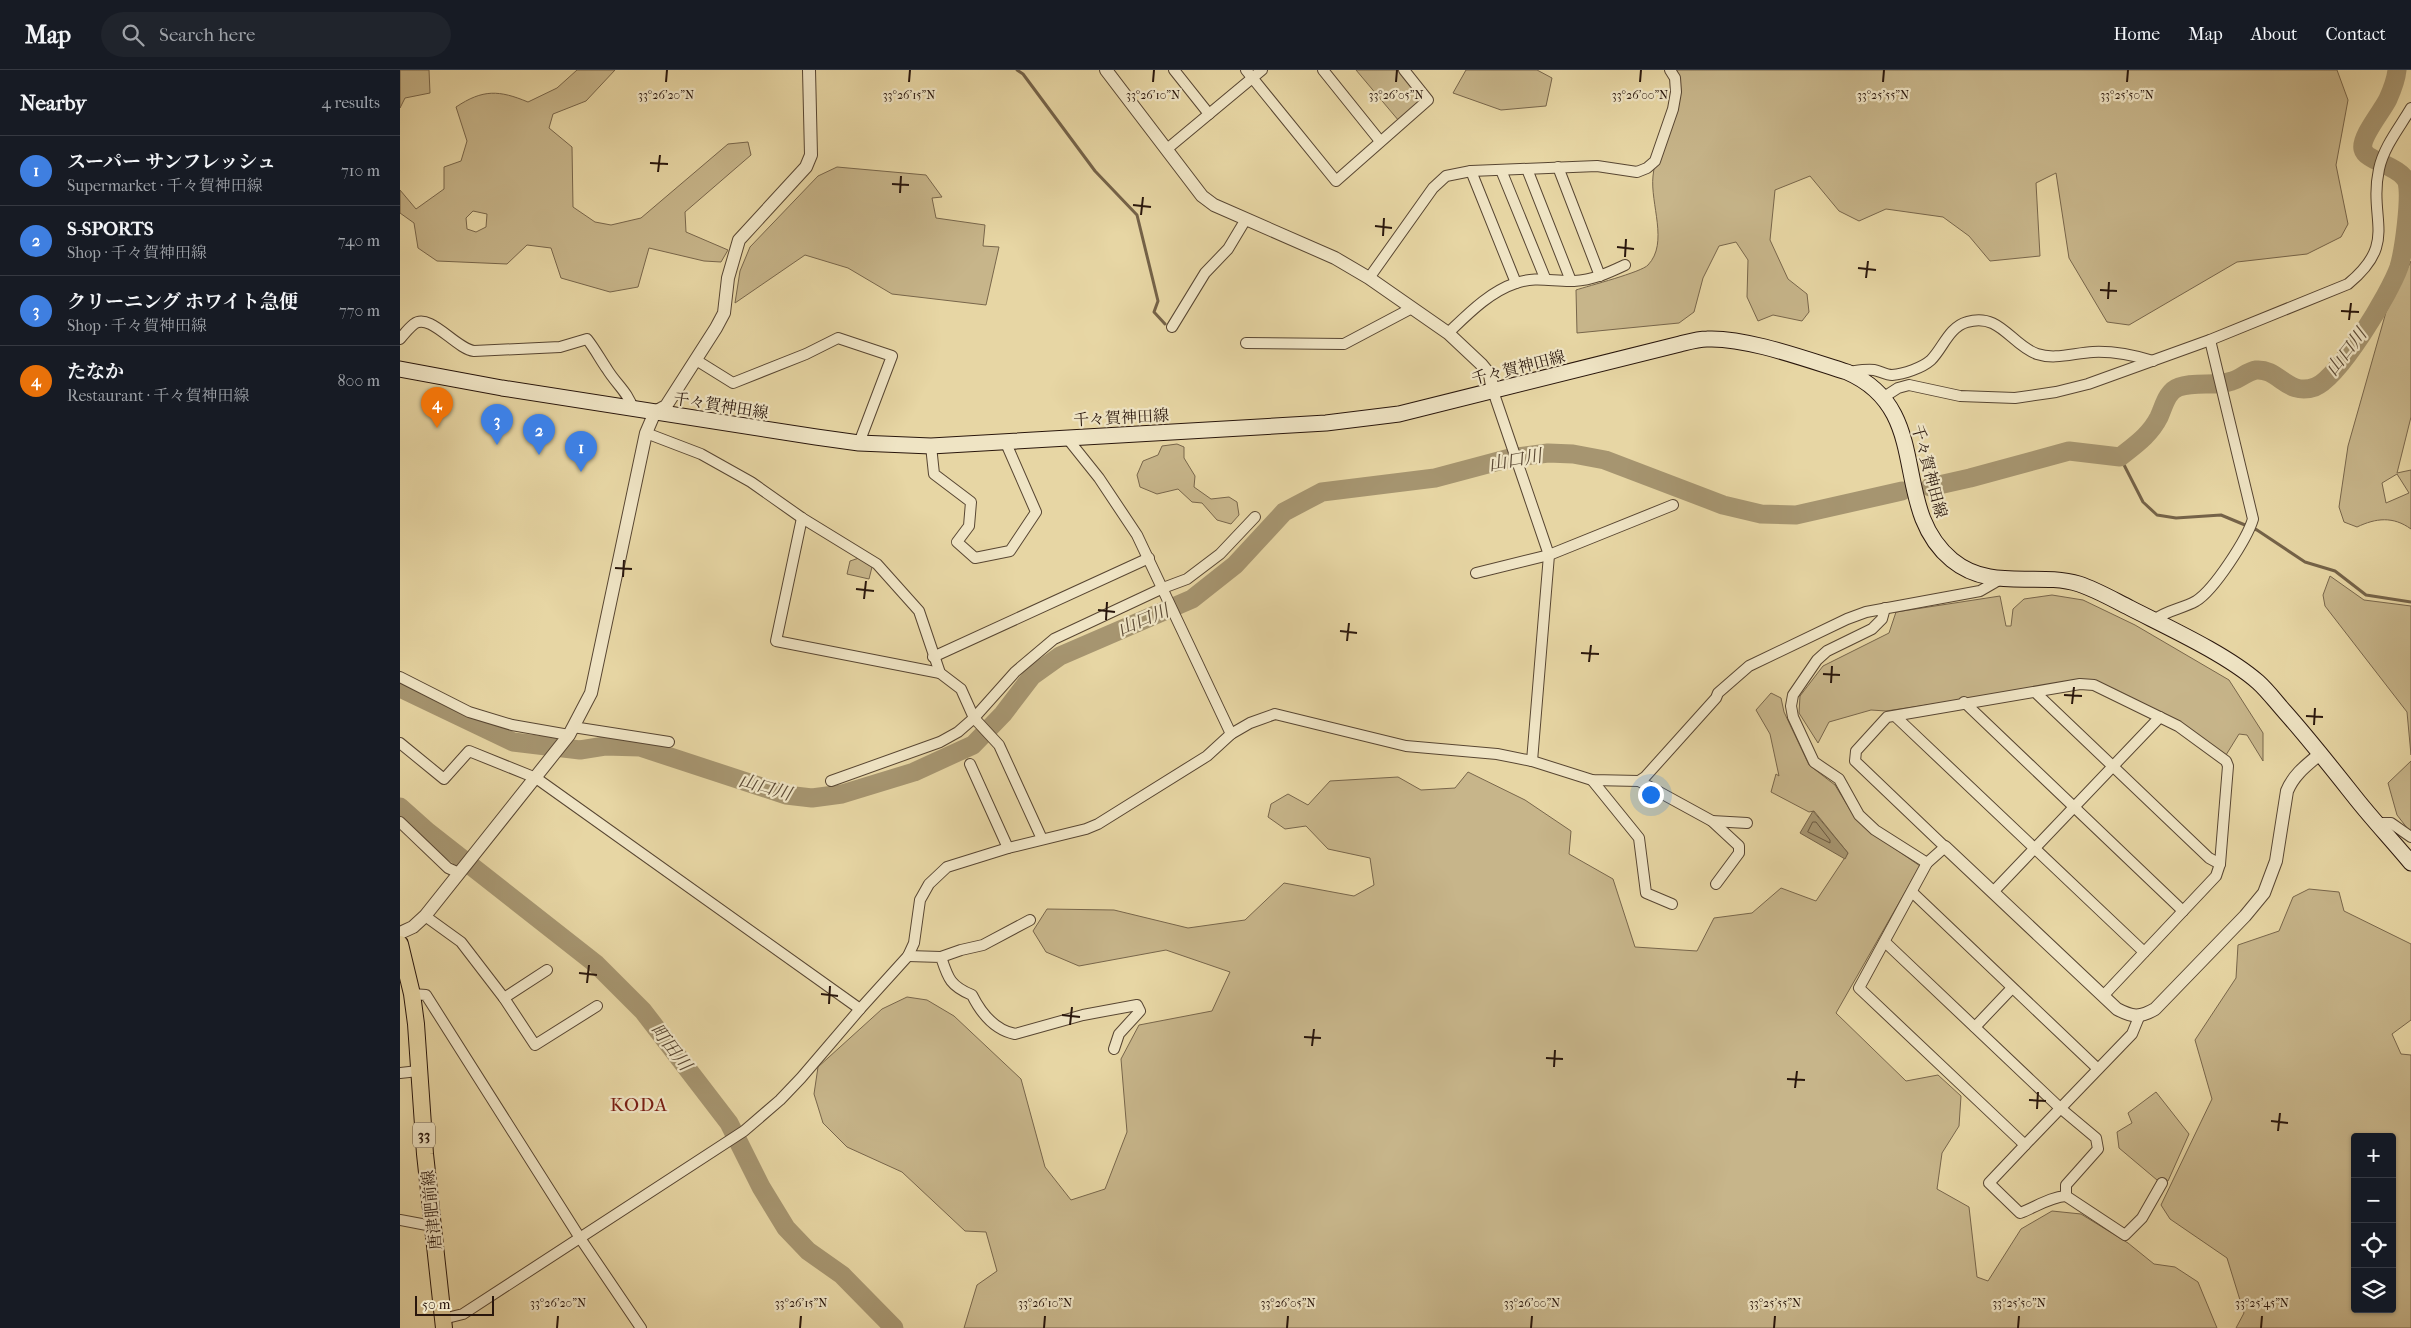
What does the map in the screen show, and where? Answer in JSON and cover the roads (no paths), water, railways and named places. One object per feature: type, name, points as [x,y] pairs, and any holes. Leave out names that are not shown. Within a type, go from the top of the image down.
[{"type":"main road","name":"千々賀神田線","points":[[400,369],[633,409],[859,443],[931,446],[1326,423],[1399,414],[1706,339],[1730,340],[1748,344],[1847,372],[1866,382],[1884,397],[1896,416],[1904,439],[1917,503],[1925,526],[1937,544],[1952,560],[1974,572],[1999,580],[2062,581],[2079,584],[2154,620],[2239,667],[2260,683],[2321,753],[2411,863]]},
{"type":"main road","name":"唐津肥前線","points":[[400,944],[412,994],[432,1226],[443,1324]]},
{"type":"street","points":[[400,934],[413,927],[425,916],[536,778],[571,731],[591,693],[646,433],[654,412],[666,406],[724,312],[728,278],[740,240],[806,168],[811,155],[809,70]]},
{"type":"street","points":[[1106,70],[1202,196],[1214,205],[1335,258],[1369,278],[1448,334],[1490,375],[1508,436],[1549,554],[1532,761]]},
{"type":"street","points":[[1174,70],[1209,114]]},
{"type":"street","points":[[1167,149],[1209,114],[1249,74],[1262,70]]},
{"type":"street","points":[[1323,70],[1380,141]]},
{"type":"street","points":[[1249,74],[1336,181],[1428,100],[1404,70]]},
{"type":"street","points":[[1369,278],[1433,188],[1446,176],[1471,171],[1558,167],[1598,166],[1637,172],[1646,168],[1655,161],[1673,109],[1676,92],[1675,78],[1670,70]]},
{"type":"street","points":[[1884,397],[1898,388],[1909,385],[1960,396],[2015,398],[2056,392],[2088,384],[2210,340],[2333,292],[2348,284],[2364,271],[2374,255],[2378,239],[2379,170],[2385,150],[2411,108]]},
{"type":"street","points":[[1558,167],[1600,276]]},
{"type":"street","points":[[1527,169],[1572,281]]},
{"type":"street","points":[[1500,170],[1544,278]]},
{"type":"street","points":[[1471,171],[1516,283]]},
{"type":"street","points":[[1172,327],[1205,273],[1228,249],[1246,219]]},
{"type":"street","points":[[1448,334],[1484,301],[1516,283],[1544,278],[1572,281],[1593,279],[1625,265]]},
{"type":"street","points":[[1246,343],[1344,344],[1412,308]]},
{"type":"street","points":[[400,339],[415,323],[425,321],[461,347],[474,351],[560,347],[587,339],[602,358],[606,369],[629,396],[633,409]]},
{"type":"street","points":[[1847,372],[1873,370],[1891,375],[1906,372],[1930,361],[1955,329],[1966,322],[1978,321],[1992,323],[2005,329],[2024,347],[2036,353],[2052,357],[2115,352],[2130,354],[2153,361]]},
{"type":"street","points":[[696,360],[733,383],[806,354],[838,338],[892,356],[859,443]]},
{"type":"street","points":[[2154,620],[2164,612],[2196,601],[2208,591],[2248,534],[2253,519],[2210,340]]},
{"type":"street","points":[[646,433],[701,454],[751,482],[802,518],[877,564],[918,611],[940,673]]},
{"type":"street","points":[[1067,438],[1099,478],[1137,535],[1231,734]]},
{"type":"street","points":[[931,446],[934,474],[971,502],[970,526],[957,542],[975,558],[1010,551],[1036,512],[1005,441]]},
{"type":"street","points":[[1476,573],[1549,554],[1673,505]]},
{"type":"street","points":[[831,781],[940,742],[958,732],[974,718],[1015,672],[1054,639],[1187,578],[1220,554],[1255,517]]},
{"type":"street","points":[[802,518],[776,641],[940,673],[961,689],[974,718],[999,746],[1042,839]]},
{"type":"street","points":[[933,657],[1149,558]]},
{"type":"street","points":[[1639,781],[1716,698],[1718,693],[1749,666],[1847,619],[1866,612],[1980,591],[1999,580]]},
{"type":"street","points":[[1885,608],[1882,620],[1872,629],[1827,651],[1817,660],[1793,695],[1791,706],[1793,716],[1814,762],[1838,778],[1859,815],[1875,830],[1927,863]]},
{"type":"street","points":[[400,677],[469,712],[512,725],[669,742]]},
{"type":"street","points":[[2103,996],[2216,876],[2220,864],[2228,766],[2226,761],[2178,726],[2094,685],[2080,684],[1964,702],[1886,717],[1856,750],[1855,761],[1945,847],[1993,892],[2103,996],[2117,1009],[2129,1016],[2139,1017],[2155,1009],[2245,916],[2264,893],[2276,861],[2287,791],[2296,775],[2321,753]]},
{"type":"street","points":[[2035,692],[2209,858],[2220,864]]},
{"type":"street","points":[[1964,702],[2183,911]]},
{"type":"street","points":[[443,1324],[463,1314],[744,1131],[780,1100],[908,956],[914,943],[920,900],[930,884],[947,867],[1008,848],[1086,829],[1098,824],[1207,756],[1231,734],[1250,722],[1275,714],[1406,746],[1497,754],[1532,761],[1592,780],[1639,781],[1712,821],[1739,846],[1739,853],[1716,884]]},
{"type":"street","points":[[1895,716],[2144,952]]},
{"type":"street","points":[[1993,892],[2160,717]]},
{"type":"street","points":[[400,743],[444,779],[469,751],[536,778],[860,1009]]},
{"type":"street","points":[[970,764],[1008,848]]},
{"type":"street","points":[[1592,780],[1640,838],[1646,893],[1672,904]]},
{"type":"street","points":[[1712,821],[1747,823]]},
{"type":"street","points":[[400,822],[448,868],[459,873]]},
{"type":"street","points":[[2378,823],[2391,824],[2411,837]]},
{"type":"street","points":[[1945,847],[1927,863],[1860,988],[2024,1145]]},
{"type":"street","points":[[1912,892],[2097,1068]]},
{"type":"street","points":[[425,916],[461,942],[504,998],[535,1045],[597,1006]]},
{"type":"street","points":[[908,956],[941,957],[983,945],[1030,920]]},
{"type":"street","points":[[1885,942],[2060,1107],[2096,1138],[2098,1149],[2066,1185],[2066,1196]]},
{"type":"street","points":[[941,957],[949,980],[958,990],[972,995],[981,1012],[1004,1032],[1015,1034],[1083,1015],[1137,1004],[1140,1011],[1119,1034],[1114,1049]]},
{"type":"street","points":[[504,998],[546,970]]},
{"type":"street","points":[[1976,1027],[2012,988]]},
{"type":"street","points":[[412,994],[426,995],[580,1238],[641,1328]]},
{"type":"street","points":[[2139,1017],[2132,1034],[2097,1068],[1989,1183],[2020,1213],[2042,1205],[2054,1197],[2066,1196],[2125,1235],[2142,1218],[2162,1182]]},
{"type":"street","points":[[400,1073],[418,1071]]},
{"type":"street","points":[[400,1220],[432,1226]]},
{"type":"water","points":[[1813,811],[1848,853],[1845,859],[1800,833]]},
{"type":"waterway","points":[[1017,70],[1023,74],[1095,171],[1137,215],[1158,301],[1154,312],[1165,324]]},
{"type":"waterway","name":"山口川","points":[[1930,487],[2069,451],[2120,457],[2151,429],[2169,395],[2175,389],[2186,385],[2226,383],[2256,370],[2271,373],[2297,388],[2315,387],[2325,380],[2350,352],[2375,314],[2394,279],[2401,259],[2408,211],[2407,182],[2398,171],[2370,157],[2363,149],[2368,131],[2389,96],[2397,70]]},
{"type":"waterway","name":"山口川","points":[[400,688],[513,742],[580,750],[605,746],[640,747],[786,795],[812,798],[842,794],[914,772],[973,745],[1003,714],[1032,676],[1060,656],[1192,599],[1235,565],[1284,512],[1322,492],[1435,478],[1510,458],[1548,453],[1573,454],[1605,460],[1723,505],[1761,514],[1796,515],[1902,491]]},
{"type":"waterway","points":[[2120,457],[2143,502],[2157,515],[2176,518],[2221,515],[2257,530],[2305,562],[2335,571],[2366,595],[2411,602]]},
{"type":"waterway","name":"町田川","points":[[400,807],[428,832],[596,964],[643,1011],[729,1123],[761,1187],[786,1228],[808,1251],[842,1275],[894,1328]]},
{"type":"place","name":"たなか","points":[[437,428]]},
{"type":"place","name":"クリーニング ホワイト急便","points":[[497,445]]},
{"type":"place","name":"S-SPORTS","points":[[539,455]]},
{"type":"place","name":"スーパー サンフレッシュ","points":[[581,472]]},
{"type":"district","name":"KODA","points":[[639,1104]]}]
